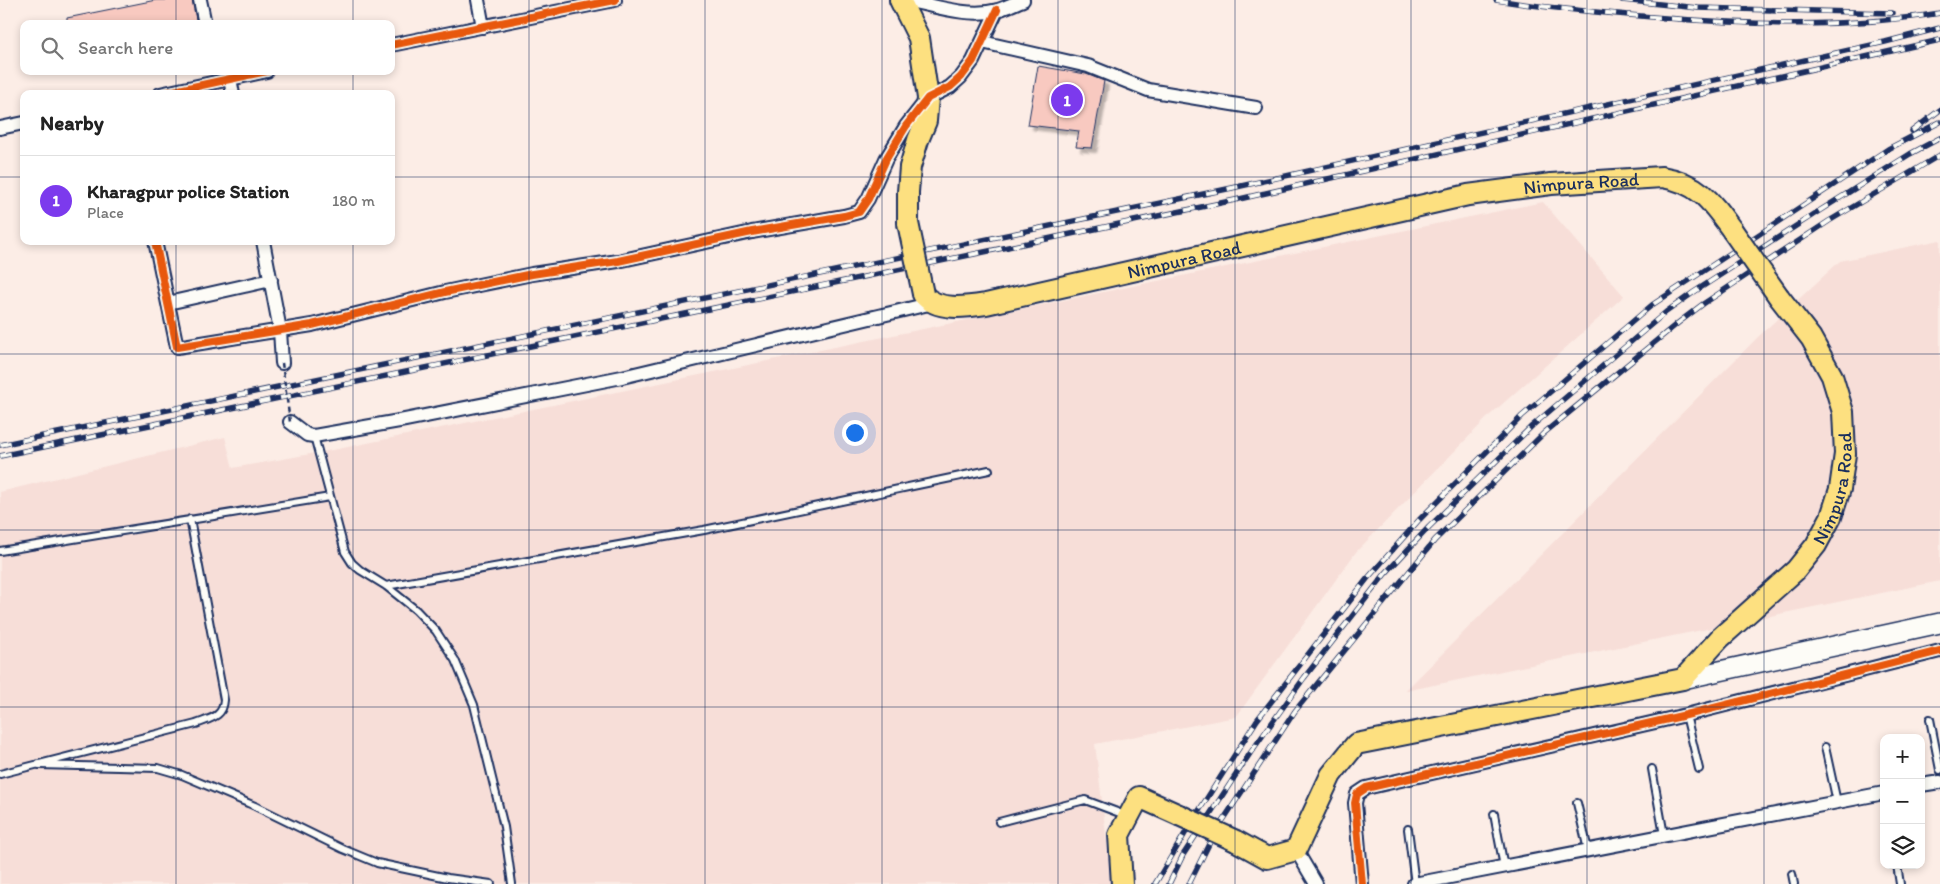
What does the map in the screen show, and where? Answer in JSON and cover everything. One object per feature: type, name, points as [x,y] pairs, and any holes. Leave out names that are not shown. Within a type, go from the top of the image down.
[{"type":"main road","points":[[900,0],[919,38],[928,98],[926,121],[910,168],[908,192],[908,223],[928,299]]},
{"type":"main road","name":"Nimpura Road","points":[[928,299],[942,306],[970,307],[986,304],[1468,195],[1552,184],[1662,177],[1677,179],[1700,191],[1714,205],[1779,297],[1811,338],[1828,368],[1838,392],[1843,412],[1845,454],[1840,489],[1831,517],[1816,545],[1796,570],[1720,638],[1683,679]]},
{"type":"main road","points":[[1122,884],[1119,835],[1139,797],[1236,841],[1267,858],[1296,850],[1331,775],[1356,744],[1683,679],[1940,623]]},
{"type":"street","points":[[200,0],[204,20]]},
{"type":"street","points":[[478,0],[483,27]]},
{"type":"street","points":[[395,44],[615,0]]},
{"type":"street","points":[[906,0],[964,12],[997,10],[1023,0]]},
{"type":"street","points":[[156,245],[177,346],[312,325],[445,292],[532,274],[618,261],[752,232],[859,212],[868,199],[886,159],[906,126],[928,98],[950,88],[961,77],[973,61],[997,10]]},
{"type":"street","points":[[982,42],[1088,66],[1148,90],[1256,108]]},
{"type":"street","points":[[173,90],[215,77],[230,79],[249,75]]},
{"type":"street","points":[[230,79],[232,90]]},
{"type":"street","points":[[0,128],[20,123]]},
{"type":"street","points":[[264,245],[280,330],[282,363]]},
{"type":"street","points":[[168,303],[271,280]]},
{"type":"street","points":[[290,422],[307,435],[314,436],[405,420],[622,376],[928,299]]},
{"type":"street","points":[[1362,884],[1355,803],[1357,794],[1366,788],[1686,715],[1940,651]]},
{"type":"street","points":[[1925,784],[1940,782]]},
{"type":"street","points":[[1414,884],[1880,794]]},
{"type":"street","points":[[1296,850],[1316,884]]},
{"type":"lane","points":[[314,436],[345,552],[352,563],[386,586],[416,610],[436,631],[455,660],[474,706],[504,828],[512,884]]},
{"type":"lane","points":[[386,586],[704,530],[989,470]]},
{"type":"lane","points":[[0,551],[330,497]]},
{"type":"lane","points":[[0,774],[196,724],[220,714],[224,700],[190,519]]},
{"type":"lane","points":[[1686,715],[1699,769]]},
{"type":"lane","points":[[1930,719],[1940,770]]},
{"type":"lane","points":[[1825,747],[1837,802]]},
{"type":"lane","points":[[39,765],[158,768],[182,775],[255,806],[343,849],[377,863],[432,875],[491,884]]},
{"type":"lane","points":[[1652,769],[1664,835]]},
{"type":"lane","points":[[999,822],[1085,800],[1129,816]]},
{"type":"lane","points":[[1577,803],[1588,850]]},
{"type":"lane","points":[[1494,814],[1504,867]]},
{"type":"lane","points":[[1408,829],[1414,884]]},
{"type":"lane","points":[[1898,869],[1900,884]]},
{"type":"lane","points":[[1792,874],[1794,884]]},
{"type":"path","points":[[282,363],[290,422]]},
{"type":"shaded area","points":[[1543,202],[1624,296],[1490,415],[1356,552],[1236,717],[1095,744],[1112,884],[0,884],[0,492],[225,437],[233,468],[338,449]]},
{"type":"shaded area","points":[[1940,240],[1940,581],[1405,691],[1760,335],[1840,261]]},
{"type":"building","points":[[156,0],[192,0],[196,20],[67,20],[67,18]]},
{"type":"building","points":[[1038,66],[1086,74],[1104,81],[1092,148],[1076,147],[1079,131],[1028,125]]},
{"type":"railway","points":[[1496,0],[1546,7],[1745,23],[1863,22],[1940,13]]},
{"type":"railway","points":[[1622,0],[1698,8],[1892,13]]},
{"type":"railway","points":[[0,445],[1232,188],[1885,42],[1940,28]]},
{"type":"railway","points":[[0,456],[1235,200],[1940,40]]},
{"type":"railway","points":[[1912,131],[1940,110]]},
{"type":"railway","points":[[1155,884],[1193,820],[1257,720],[1367,579],[1419,520],[1522,416],[1652,305],[1888,149],[1940,122]]},
{"type":"railway","points":[[1169,884],[1183,855],[1251,752],[1304,678],[1385,574],[1429,527],[1532,426],[1666,312],[1694,292],[1910,154],[1940,138]]},
{"type":"railway","points":[[1189,884],[1214,834],[1295,711],[1435,540],[1544,433],[1703,304],[1829,221],[1940,155]]},
{"type":"cycle path","points":[[395,44],[615,0]]},
{"type":"cycle path","points":[[156,245],[177,347],[312,325],[445,292],[532,274],[618,261],[752,232],[859,212],[868,199],[886,159],[906,126],[928,98],[950,87],[961,77],[973,61],[997,10]]},
{"type":"cycle path","points":[[179,90],[248,75]]},
{"type":"cycle path","points":[[1362,884],[1355,803],[1357,794],[1366,788],[1686,715],[1940,651]]},
{"type":"place","name":"Kharagpur police Station","points":[[1067,100]]}]
